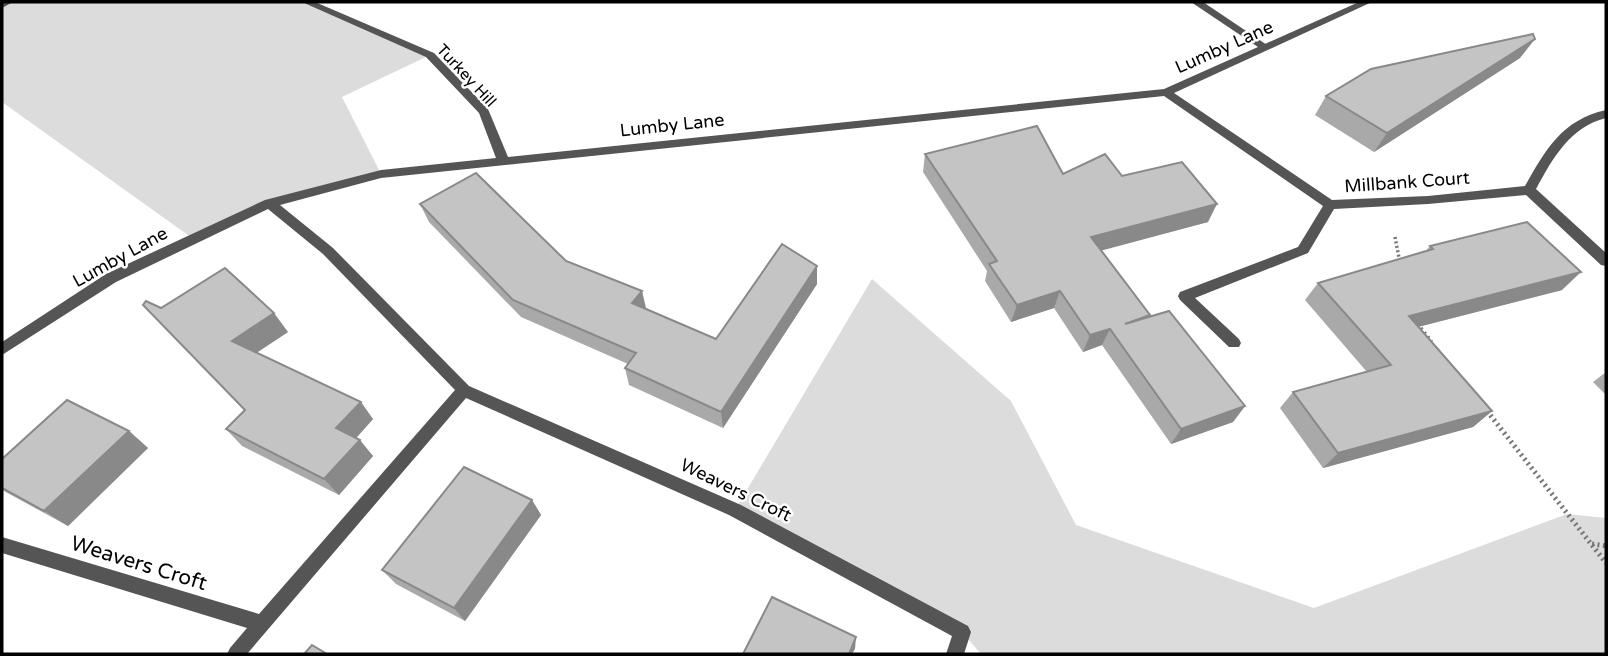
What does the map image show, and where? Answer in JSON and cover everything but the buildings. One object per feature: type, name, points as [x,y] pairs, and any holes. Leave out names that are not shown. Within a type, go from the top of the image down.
[{"type":"street","points":[[2,5],[8,2]]},
{"type":"street","name":"Turkey Hill","points":[[307,2],[430,55],[484,112],[503,160]]},
{"type":"street","points":[[1196,2],[1265,47]]},
{"type":"street","name":"Lumby Lane","points":[[2,349],[111,278],[269,203],[381,174],[1166,93],[1367,2]]},
{"type":"street","name":"Millbank Court","points":[[1166,93],[1330,205],[1529,190]]},
{"type":"street","points":[[1606,114],[1594,115],[1556,142],[1529,190],[1606,261]]},
{"type":"street","name":"Weavers Croft","points":[[269,203],[328,251],[464,390],[735,510],[962,632],[955,654]]},
{"type":"street","points":[[1234,343],[1185,296],[1303,250],[1330,205]]},
{"type":"street","points":[[236,654],[464,390]]},
{"type":"street","name":"Weavers Croft","points":[[2,545],[262,624]]},
{"type":"path","points":[[1387,202],[1401,268]]},
{"type":"path","points":[[1411,317],[1437,349]]},
{"type":"path","points":[[1480,402],[1606,563]]},
{"type":"path","points":[[1591,544],[1606,546]]},
{"type":"shaded area","points":[[8,2],[307,2],[430,55],[342,97],[381,174],[269,203],[192,238],[2,102],[2,5]]},
{"type":"shaded area","points":[[872,279],[1011,401],[1076,525],[1314,608],[1567,514],[1606,518],[1606,654],[981,654],[962,632],[735,510]]}]
